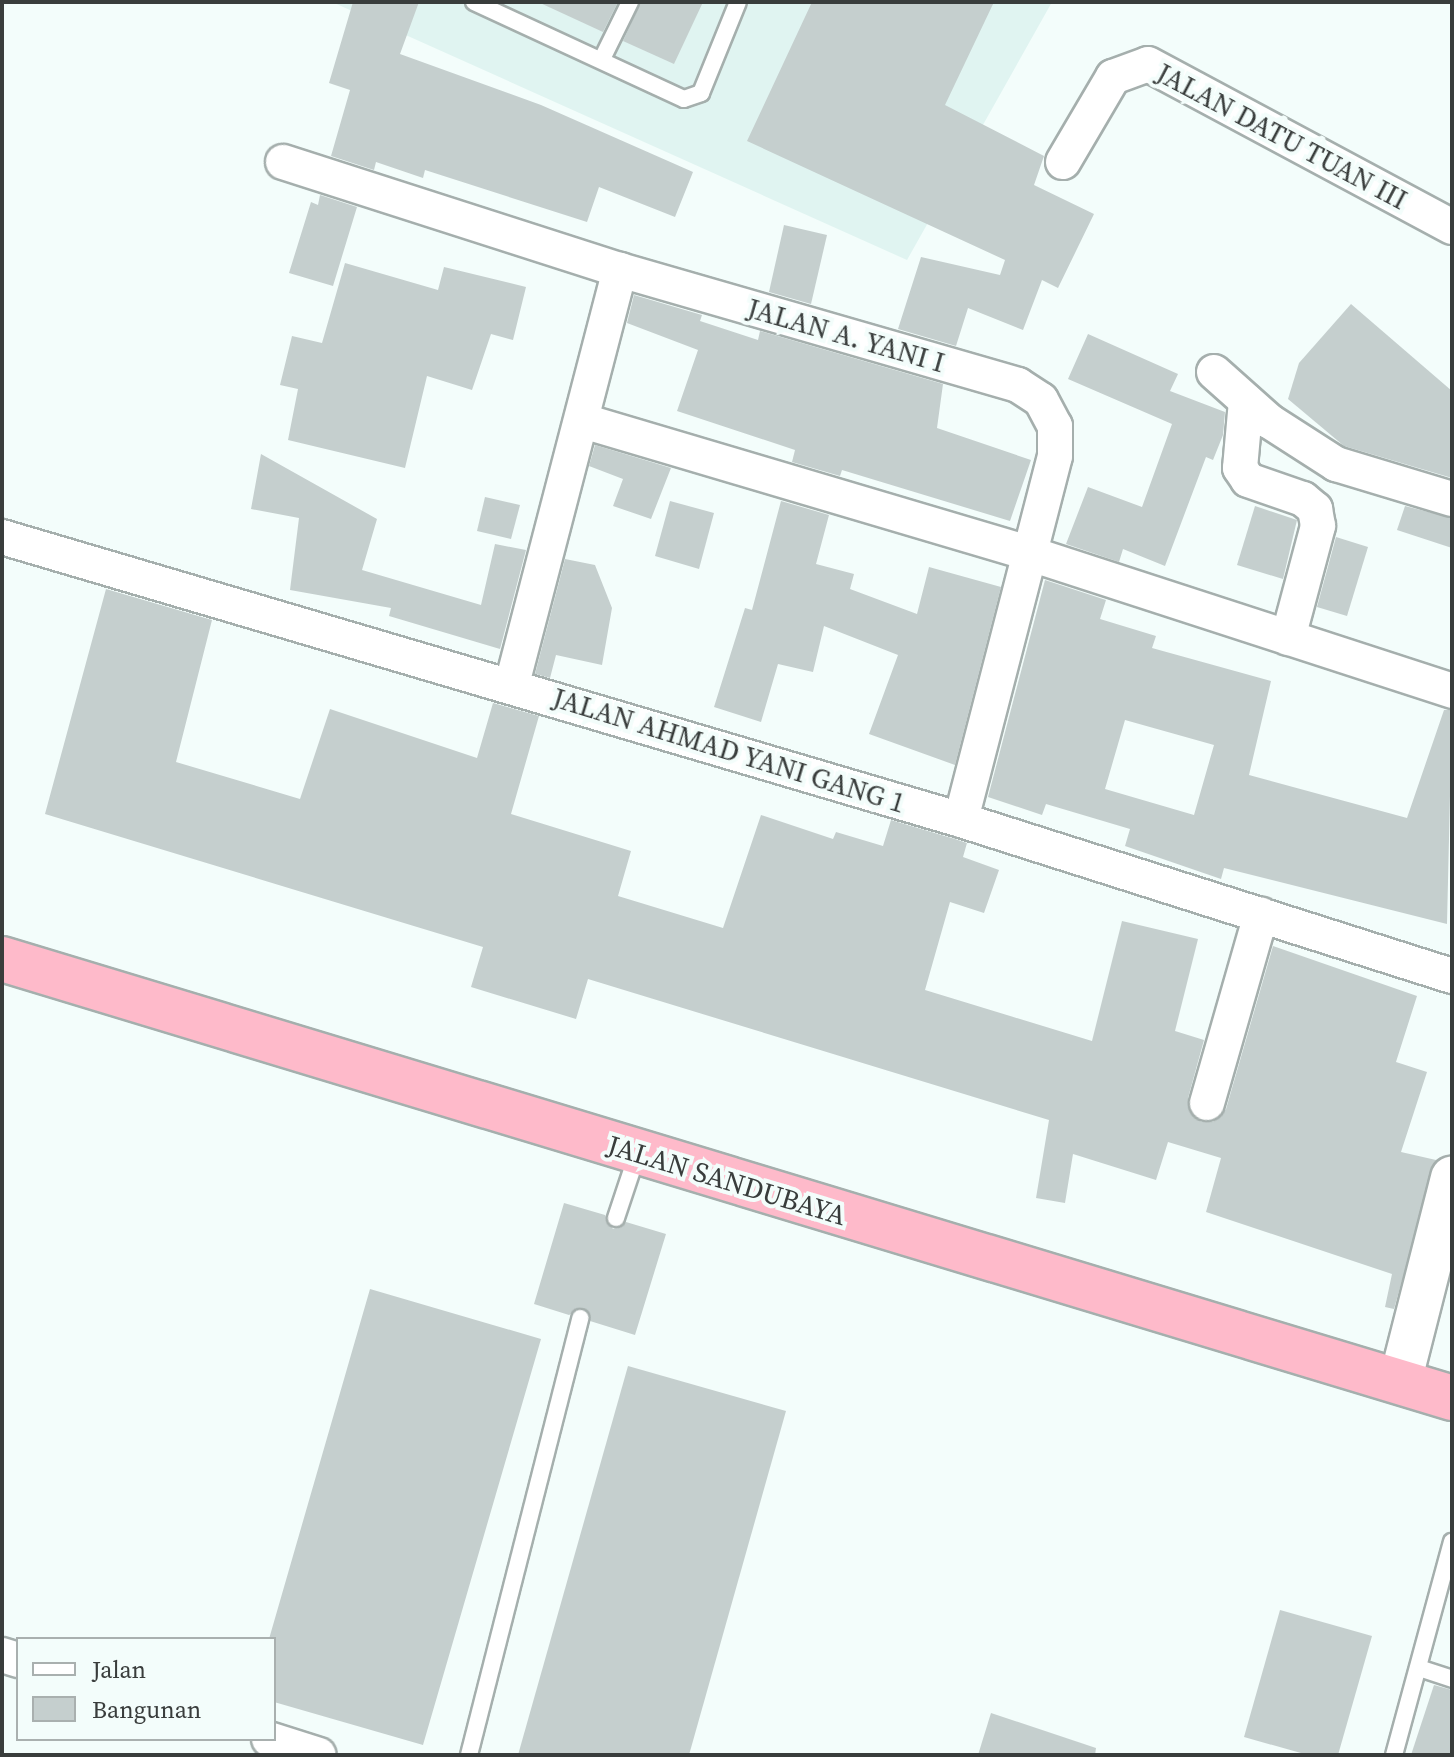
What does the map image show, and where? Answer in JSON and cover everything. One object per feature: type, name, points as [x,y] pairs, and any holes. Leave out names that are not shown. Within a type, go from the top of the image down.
[{"type":"highway","name":"JALAN SANDUBAYA","points":[[2,959],[1452,1398]]},
{"type":"street","name":"JALAN DATU TUAN III","points":[[1063,162],[1113,77],[1148,64],[1452,227]]},
{"type":"street","name":"JALAN A. YANI I","points":[[283,162],[620,270],[1018,385],[1041,400],[1055,426],[1055,456],[1031,554]]},
{"type":"street","points":[[512,684],[620,270]]},
{"type":"street","points":[[1214,372],[1246,401],[1336,464],[1452,499]]},
{"type":"street","points":[[1246,401],[1240,468],[1248,480],[1303,499],[1315,509],[1318,526],[1288,638]]},
{"type":"street","points":[[583,421],[1031,554],[1452,691]]},
{"type":"street","name":"JALAN AHMAD YANI GANG 1","points":[[2,537],[512,684],[961,820],[1452,976]]},
{"type":"street","points":[[961,820],[1031,554]]},
{"type":"street","points":[[1207,1103],[1261,915]]},
{"type":"street","points":[[1400,1382],[1452,1178]]},
{"type":"street","points":[[275,1741],[319,1755]]},
{"type":"lane","points":[[474,2],[602,59],[674,97],[692,98],[701,93],[738,2]]},
{"type":"lane","points":[[602,59],[630,2]]},
{"type":"lane","points":[[616,1218],[638,1153]]},
{"type":"lane","points":[[469,1755],[580,1318]]},
{"type":"lane","points":[[1394,1755],[1452,1542]]},
{"type":"lane","points":[[1419,1668],[1452,1679]]},
{"type":"shaded area","points":[[332,2],[1052,2],[907,260]]},
{"type":"building","points":[[353,2],[419,2],[400,54],[541,105],[693,172],[675,217],[599,187],[587,222],[425,170],[423,178],[376,162],[374,170],[331,156],[350,90],[329,83]]},
{"type":"building","points":[[538,2],[618,2],[603,32]]},
{"type":"building","points":[[641,2],[703,2],[674,64],[623,41]]},
{"type":"building","points":[[812,2],[994,2],[945,105],[1044,156],[1034,185],[1094,214],[1058,288],[1042,280],[1023,330],[968,308],[956,346],[898,329],[921,257],[1000,275],[1005,260],[747,141]]},
{"type":"building","points":[[320,195],[357,207],[333,286],[289,273],[311,202],[318,205]]},
{"type":"building","points":[[784,225],[827,235],[811,304],[769,292]]},
{"type":"building","points":[[345,263],[438,290],[444,267],[526,287],[513,340],[491,334],[472,390],[427,376],[405,468],[288,440],[298,389],[280,385],[292,336],[322,343]]},
{"type":"building","points":[[634,295],[702,315],[700,321],[758,340],[760,331],[943,384],[937,428],[1031,460],[1010,521],[842,470],[840,476],[792,462],[795,450],[677,411],[698,350],[627,323]]},
{"type":"building","points":[[1351,304],[1452,391],[1452,478],[1344,446],[1288,399],[1299,363]]},
{"type":"building","points":[[1088,334],[1178,374],[1170,391],[1225,412],[1223,435],[1213,460],[1206,457],[1165,566],[1123,549],[1119,562],[1066,544],[1088,487],[1142,507],[1172,424],[1068,379]]},
{"type":"building","points":[[595,445],[671,468],[651,519],[613,506],[623,479],[589,466]]},
{"type":"building","points":[[261,454],[377,519],[362,570],[481,605],[495,544],[526,550],[500,649],[389,616],[391,608],[290,590],[299,518],[251,509]]},
{"type":"building","points":[[485,497],[520,505],[511,539],[477,531]]},
{"type":"building","points":[[670,501],[714,513],[699,569],[655,556]]},
{"type":"building","points":[[781,501],[829,515],[816,564],[854,574],[850,589],[917,614],[929,567],[1001,587],[955,765],[869,734],[898,655],[824,626],[813,672],[778,664],[761,722],[714,707],[745,608],[752,610]]},
{"type":"building","points":[[1255,506],[1297,520],[1283,579],[1237,565]]},
{"type":"building","points":[[1405,506],[1452,518],[1452,548],[1397,530]]},
{"type":"building","points":[[1336,537],[1368,547],[1347,616],[1317,607]]},
{"type":"building","points":[[565,559],[595,565],[612,608],[602,665],[556,655],[550,678],[535,674]]},
{"type":"building","points":[[1045,580],[1106,600],[1100,619],[1156,636],[1152,648],[1271,681],[1249,775],[1407,818],[1444,710],[1452,710],[1447,924],[1224,868],[1221,879],[1125,846],[1130,829],[1046,804],[1042,815],[988,797]],"holes":[[[1125,720],[1214,745],[1194,815],[1105,789]]]},
{"type":"building","points":[[106,589],[212,620],[176,762],[300,799],[330,709],[477,758],[493,703],[539,716],[511,814],[631,851],[618,896],[723,928],[761,815],[833,839],[836,832],[883,846],[891,820],[955,839],[967,843],[963,857],[999,870],[984,913],[950,902],[925,990],[1092,1041],[1122,921],[1198,939],[1175,1031],[1204,1040],[1188,1098],[1201,1122],[1213,1122],[1226,1109],[1273,946],[1417,996],[1396,1062],[1427,1072],[1401,1152],[1436,1160],[1394,1309],[1385,1307],[1392,1274],[1206,1212],[1221,1158],[1168,1142],[1156,1180],[1073,1154],[1065,1203],[1036,1198],[1049,1120],[588,979],[576,1019],[471,987],[483,947],[45,814]]},
{"type":"building","points":[[564,1203],[605,1215],[613,1229],[626,1222],[666,1234],[635,1335],[590,1321],[583,1308],[569,1315],[534,1304]]},
{"type":"building","points":[[370,1289],[541,1339],[423,1745],[276,1703],[276,1637],[270,1637]]},
{"type":"building","points":[[628,1366],[786,1411],[689,1755],[518,1755]]},
{"type":"building","points":[[1280,1610],[1372,1636],[1338,1755],[1308,1755],[1244,1737]]},
{"type":"building","points":[[1434,1685],[1452,1690],[1452,1755],[1411,1755]]},
{"type":"building","points":[[991,1713],[1096,1748],[1095,1755],[978,1755]]}]
